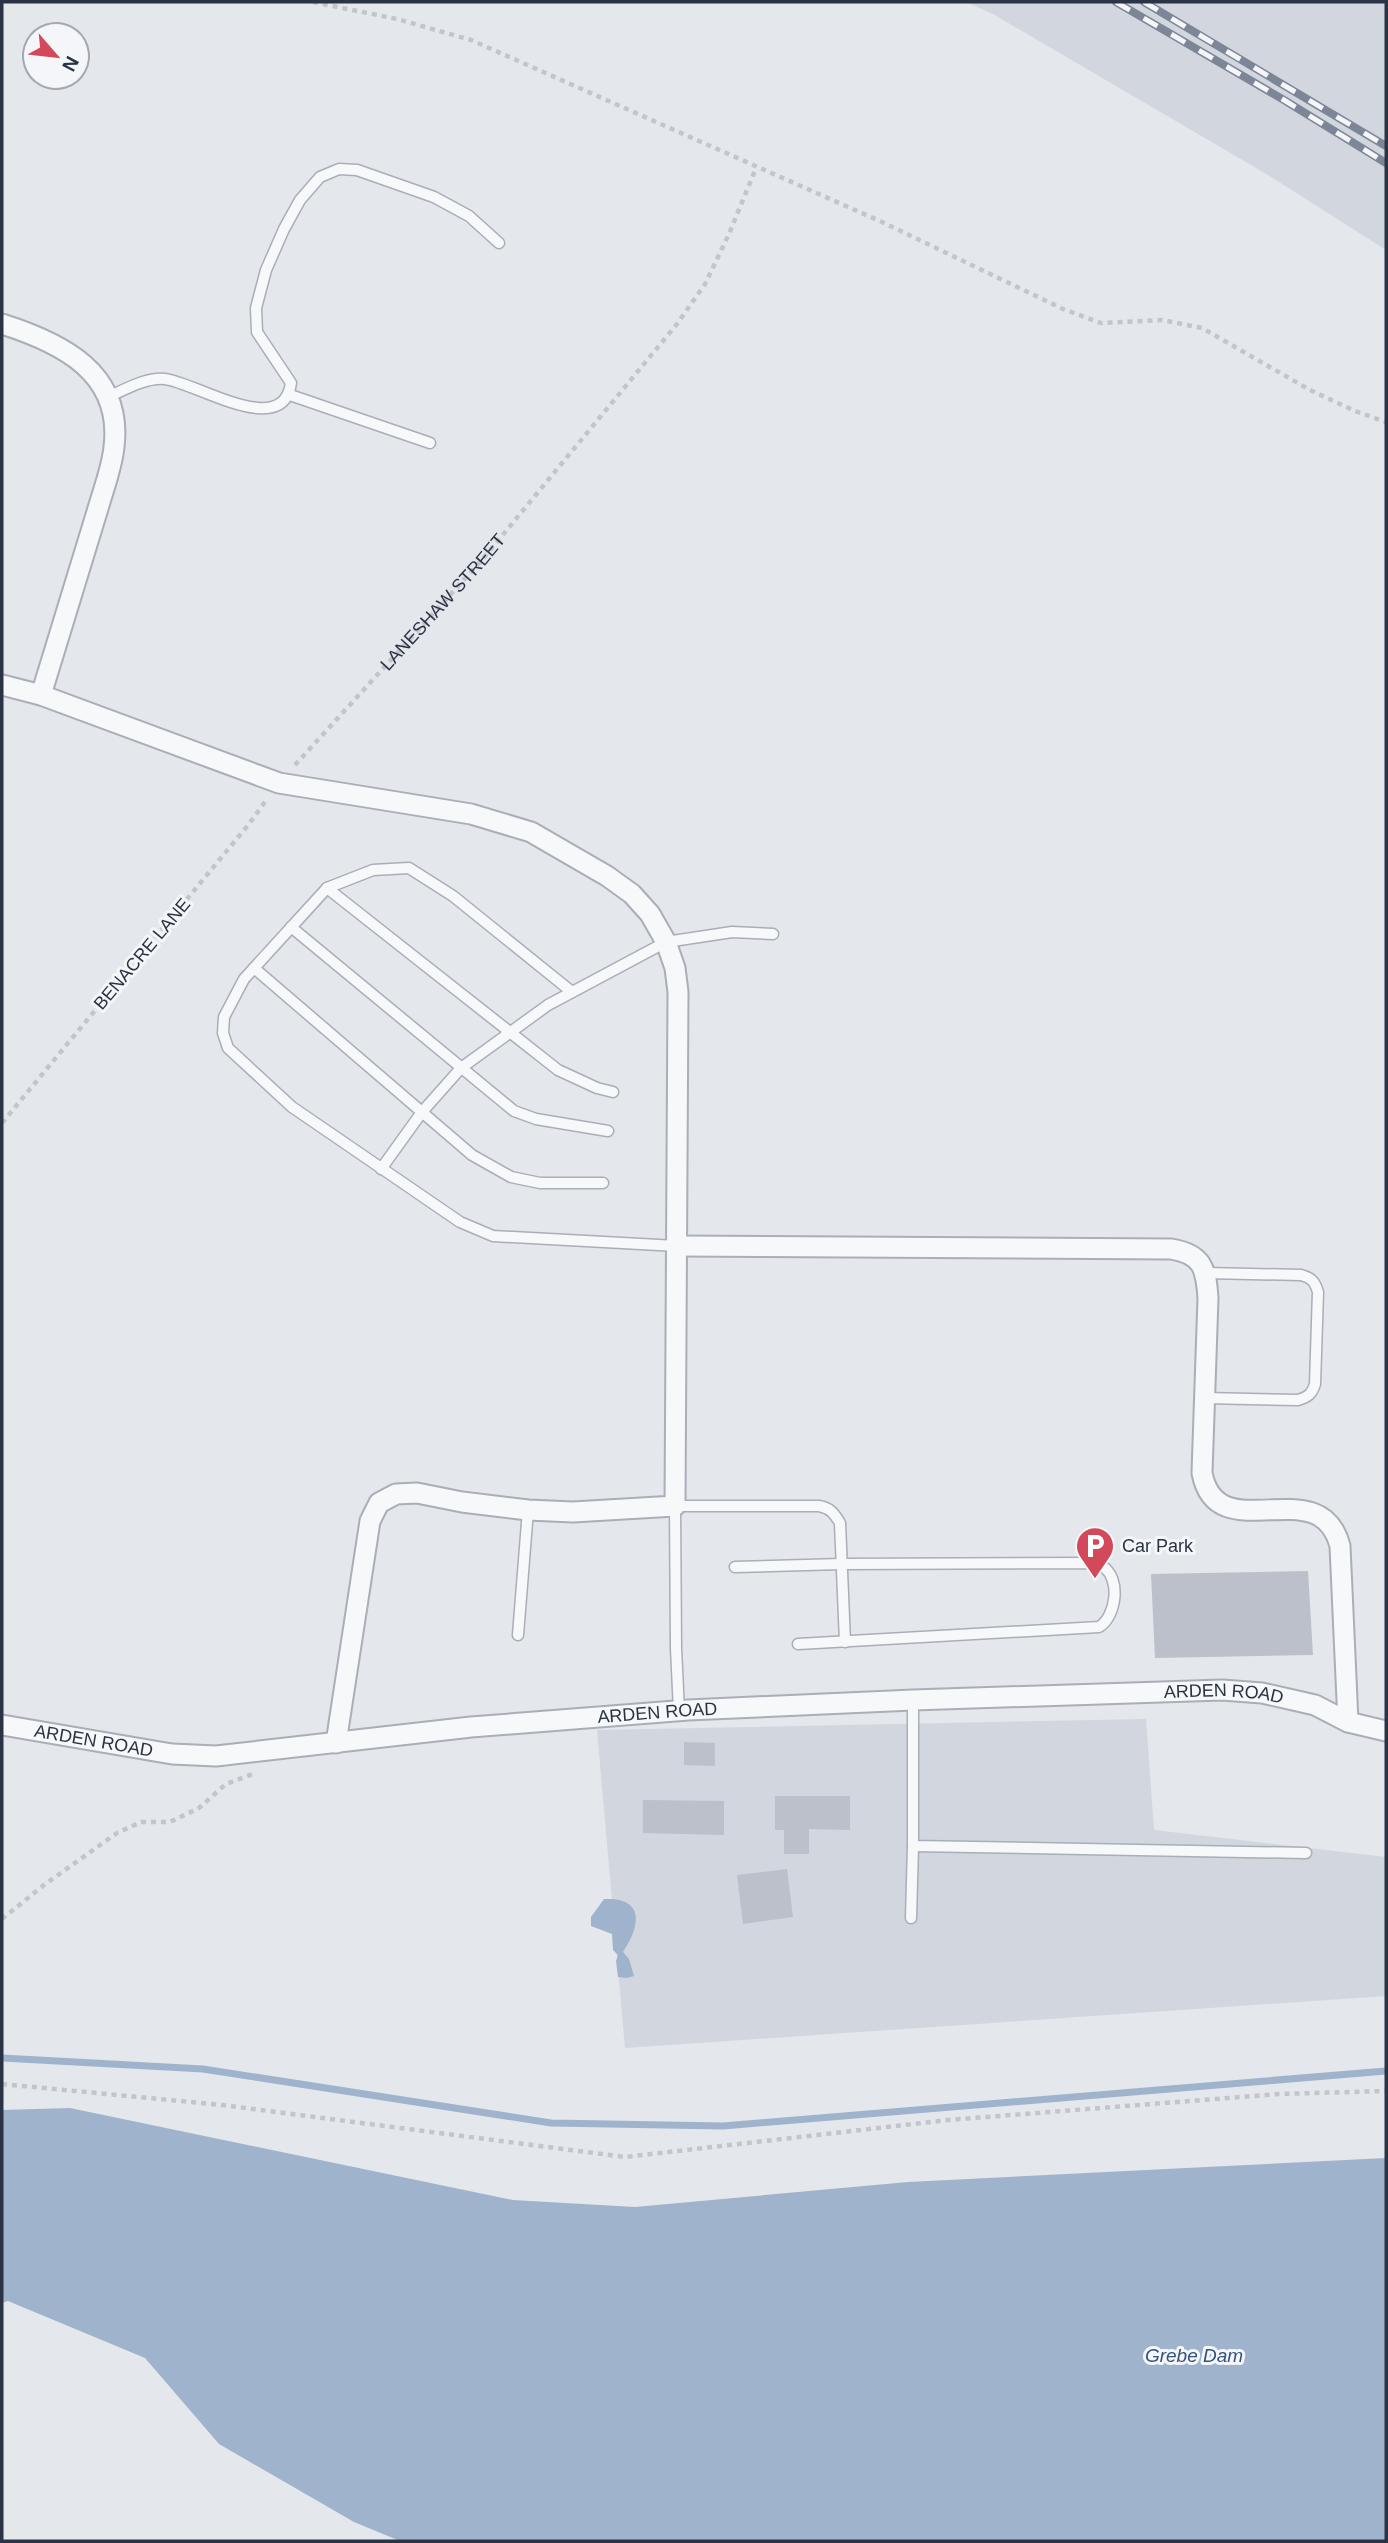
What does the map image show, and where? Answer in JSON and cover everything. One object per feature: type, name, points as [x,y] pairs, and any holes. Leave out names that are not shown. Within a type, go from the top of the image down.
[{"type":"street","points":[[2,324],[24,331],[74,356],[93,372],[114,412],[115,446],[107,479],[41,695]]},
{"type":"street","points":[[2,685],[41,695],[279,783],[471,814],[531,832],[607,876],[632,894],[650,914],[666,942],[675,968],[678,992],[675,1506],[573,1512],[528,1510],[417,1493],[396,1494],[379,1503],[370,1521],[336,1743]]},
{"type":"street","points":[[677,1246],[1171,1249],[1182,1251],[1198,1260],[1206,1273],[1208,1298],[1202,1473],[1205,1487],[1212,1497],[1238,1510],[1296,1510],[1316,1513],[1328,1520],[1336,1531],[1340,1546],[1348,1721]]},
{"type":"street","name":"ARDEN ROAD","points":[[2,1725],[194,1757],[471,1727],[679,1711],[1222,1690],[1262,1693],[1315,1705],[1348,1721],[1386,1731]]},
{"type":"lane","points":[[108,397],[161,379],[174,381],[244,406],[266,410],[281,404],[290,395],[292,383],[257,332],[256,308],[266,270],[300,200],[320,177],[339,169],[357,170],[434,197],[469,216],[499,243]]},
{"type":"lane","points":[[290,395],[430,443]]},
{"type":"lane","points":[[572,992],[453,896],[409,868],[373,870],[327,888],[291,927],[254,968],[232,998],[224,1017],[223,1033],[228,1048],[292,1107],[460,1222],[493,1236],[677,1246]]},
{"type":"lane","points":[[327,888],[558,1070],[612,1092]]},
{"type":"lane","points":[[291,927],[514,1111],[536,1119],[608,1130]]},
{"type":"lane","points":[[382,1169],[422,1112],[461,1068],[548,1005],[666,942],[732,932],[773,933]]},
{"type":"lane","points":[[254,968],[472,1155],[511,1177],[540,1184],[603,1183]]},
{"type":"lane","points":[[1205,1398],[1298,1400],[1313,1392],[1318,1292],[1316,1284],[1301,1275],[1206,1273]]},
{"type":"lane","points":[[679,1711],[675,1506],[827,1507],[840,1523],[845,1642]]},
{"type":"lane","points":[[518,1635],[528,1510]]},
{"type":"lane","points":[[735,1567],[1090,1563],[1102,1566],[1108,1572],[1114,1591],[1114,1606],[1109,1618],[1099,1627],[798,1644]]},
{"type":"lane","points":[[911,1918],[914,1846],[913,1700]]},
{"type":"lane","points":[[914,1846],[1307,1853]]},
{"type":"path","points":[[313,2],[397,19],[471,40],[882,222],[1063,309],[1101,323],[1162,320],[1202,328],[1310,390],[1386,422]]},
{"type":"path","name":"LANESHAW STREET","points":[[279,783],[482,560],[677,324],[705,284],[756,168]]},
{"type":"path","name":"BENACRE LANE","points":[[2,1124],[249,824],[279,783]]},
{"type":"path","points":[[2,1920],[44,1885],[117,1833],[141,1822],[170,1822],[199,1808],[226,1784],[262,1771]]},
{"type":"path","points":[[2,2084],[222,2105],[625,2157],[948,2120],[1279,2094],[1386,2091]]},
{"type":"shaded area","points":[[966,2],[1386,2],[1386,250],[1268,175],[993,14]]},
{"type":"shaded area","points":[[1146,1719],[1154,1830],[1386,1857],[1386,1996],[625,2048],[597,1730]]},
{"type":"water","points":[[604,1899],[627,1903],[636,1915],[633,1933],[623,1952],[629,1959],[634,1976],[618,1977],[618,1955],[613,1950],[612,1934],[591,1926],[591,1917]]},
{"type":"water","name":"Grebe Dam","points":[[70,2108],[513,2200],[635,2207],[908,2182],[1386,2158],[1386,2541],[400,2541],[354,2522],[219,2444],[145,2358],[8,2301],[2,2303],[2,2110]]},
{"type":"building","points":[[1308,1571],[1313,1655],[1155,1658],[1151,1574]]},
{"type":"building","points":[[684,1742],[715,1743],[715,1766],[684,1765]]},
{"type":"building","points":[[775,1796],[850,1796],[850,1830],[809,1829],[809,1854],[784,1854],[784,1830],[775,1830]]},
{"type":"building","points":[[643,1800],[724,1801],[724,1835],[643,1833]]},
{"type":"building","points":[[787,1869],[793,1917],[743,1924],[737,1875]]},
{"type":"waterway","points":[[2,2058],[203,2069],[551,2123],[723,2126],[1386,2071]]},
{"type":"railway","points":[[1116,2],[1386,163]]},
{"type":"railway","points":[[1144,2],[1386,146]]},
{"type":"place","name":"Car Park","points":[[1095,1580]]}]
